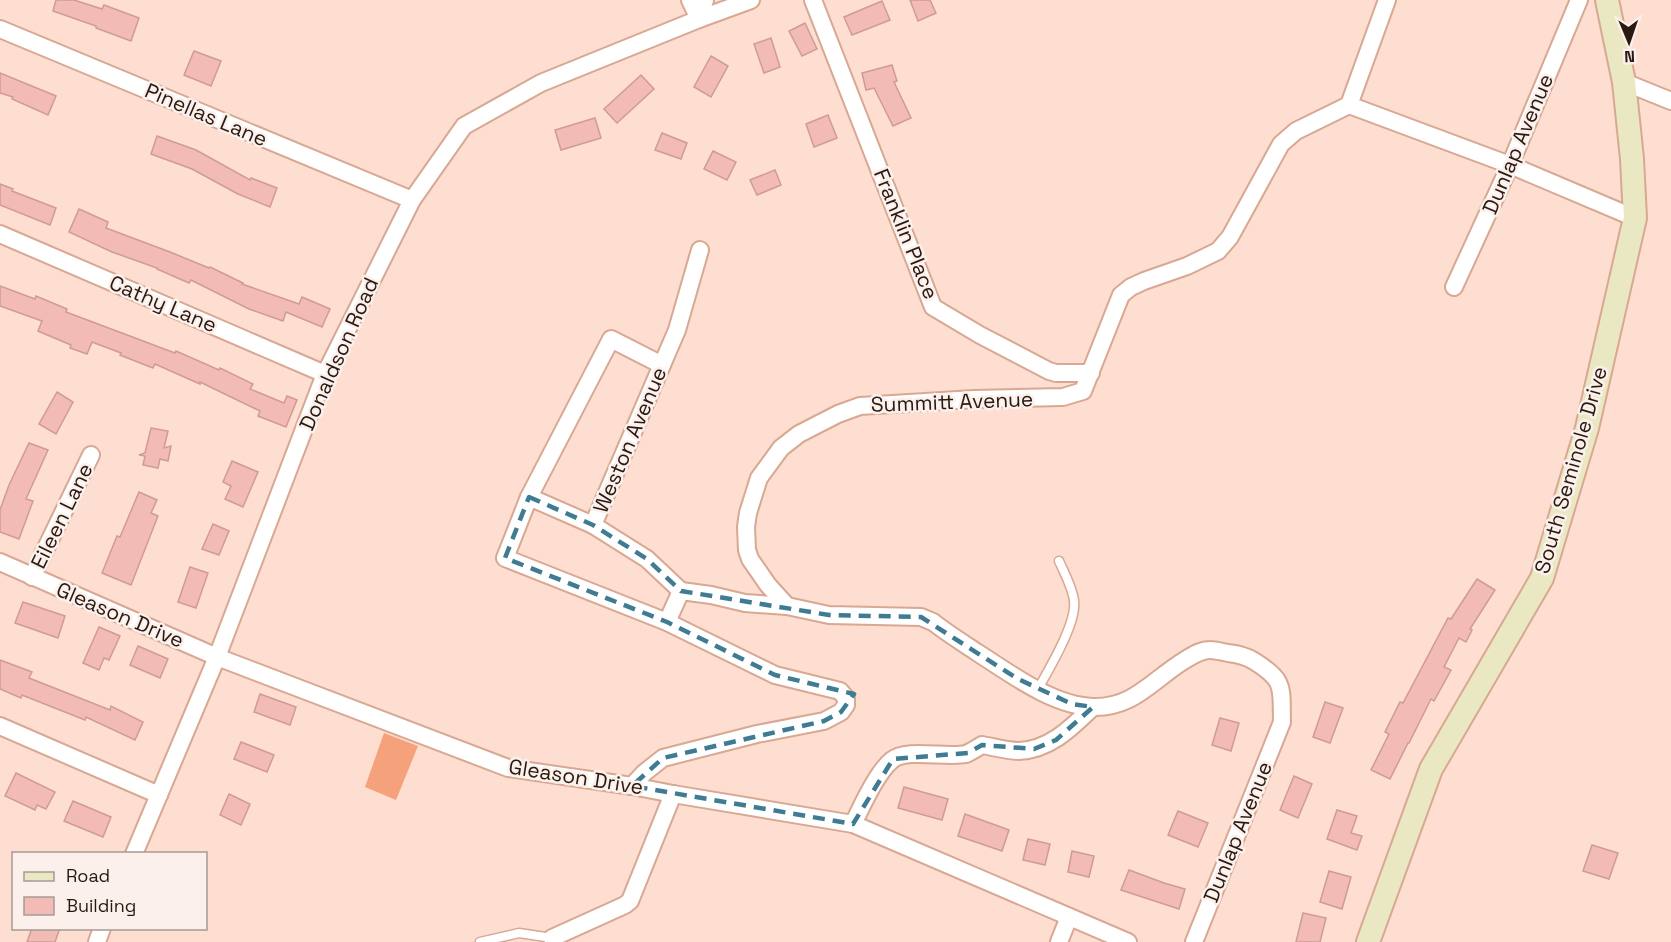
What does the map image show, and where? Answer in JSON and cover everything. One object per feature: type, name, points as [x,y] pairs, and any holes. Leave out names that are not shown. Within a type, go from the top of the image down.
[{"type":"street","points":[[690,0],[699,19]]},
{"type":"street","points":[[699,19],[705,0]]},
{"type":"street","name":"Donaldson Road","points":[[135,852],[217,657],[325,374],[412,200],[464,126],[541,84],[699,19],[752,0]]},
{"type":"street","name":"Franklin Place","points":[[813,0],[933,307],[1049,372],[1090,373]]},
{"type":"street","points":[[1387,0],[1349,105],[1510,165],[1635,218]]},
{"type":"street","name":"Dunlap Avenue","points":[[1454,287],[1510,165],[1578,0]]},
{"type":"street","name":"South Seminole Drive","points":[[1368,942],[1431,770],[1542,578],[1587,428],[1635,218],[1624,82],[1607,0]]},
{"type":"street","name":"Pinellas Lane","points":[[0,29],[412,200]]},
{"type":"street","points":[[1624,82],[1671,101]]},
{"type":"street","name":"Summitt Avenue","points":[[787,606],[768,585],[750,559],[747,550],[746,527],[759,478],[781,448],[799,434],[838,414],[860,406],[974,399],[1063,398],[1083,391],[1121,294],[1144,281],[1187,266],[1218,251],[1230,237],[1281,144],[1296,131],[1349,105]]},
{"type":"street","name":"Cathy Lane","points":[[0,234],[325,374]]},
{"type":"street","name":"Weston Avenue","points":[[681,591],[647,559],[593,525],[677,330],[700,250]]},
{"type":"street","points":[[632,786],[663,758],[824,720],[841,712],[846,705],[846,698],[840,691],[775,675],[667,622],[505,558],[529,497],[611,339],[662,365]]},
{"type":"street","name":"Eileen Lane","points":[[32,577],[91,455]]},
{"type":"street","points":[[529,497],[593,525]]},
{"type":"street","name":"Gleason Drive","points":[[0,562],[217,657],[508,768],[632,786],[853,824],[1128,942]]},
{"type":"street","points":[[667,622],[681,591],[745,603],[787,606],[829,615],[921,617],[933,622],[1018,679],[1072,704],[1093,707]]},
{"type":"street","name":"Dunlap Avenue","points":[[1093,707],[1113,706],[1133,699],[1178,664],[1202,651],[1211,650],[1246,657],[1275,676],[1280,685],[1282,722],[1194,942]]},
{"type":"street","points":[[853,824],[886,766],[901,755],[951,756],[968,753],[982,745],[1017,751],[1034,749],[1056,740],[1093,707]]},
{"type":"street","points":[[0,726],[159,795]]},
{"type":"street","points":[[552,938],[630,901],[673,794]]},
{"type":"street","points":[[1059,942],[1069,916]]},
{"type":"lane","points":[[1038,689],[1071,621],[1074,602],[1059,561]]},
{"type":"lane","points":[[480,942],[519,933],[552,938]]},
{"type":"highlighted area","points":[[529,497],[593,525],[647,559],[681,591],[829,615],[921,617],[1018,679],[1072,704],[1093,707],[1056,740],[1034,749],[982,745],[968,753],[893,759],[853,824],[632,786],[663,758],[824,721],[841,712],[854,694],[775,675],[667,622],[505,558]]},
{"type":"shaded area","points":[[384,733],[418,746],[396,800],[365,787]]},
{"type":"building","points":[[56,0],[74,0],[102,9],[104,5],[139,18],[131,41],[53,11]]},
{"type":"building","points":[[910,0],[930,0],[936,13],[918,21]]},
{"type":"building","points":[[882,1],[890,20],[852,35],[844,17]]},
{"type":"building","points":[[805,23],[817,49],[802,56],[789,31]]},
{"type":"building","points":[[771,38],[780,67],[764,73],[754,44]]},
{"type":"building","points":[[194,51],[221,61],[211,86],[184,75]]},
{"type":"building","points":[[711,56],[728,66],[711,97],[694,87]]},
{"type":"building","points":[[892,65],[897,81],[894,82],[911,118],[893,126],[874,88],[866,90],[862,73]]},
{"type":"building","points":[[0,73],[56,96],[48,115],[0,93]]},
{"type":"building","points":[[641,75],[654,89],[617,123],[604,109]]},
{"type":"building","points":[[828,115],[837,138],[814,147],[806,124]]},
{"type":"building","points":[[595,118],[601,138],[561,150],[555,130]]},
{"type":"building","points":[[662,133],[687,143],[681,159],[655,150]]},
{"type":"building","points":[[157,136],[196,150],[250,180],[251,178],[277,188],[270,207],[238,194],[192,169],[151,154]]},
{"type":"building","points":[[713,151],[736,162],[727,180],[704,169]]},
{"type":"building","points":[[775,170],[781,185],[757,195],[750,180]]},
{"type":"building","points":[[0,184],[56,208],[50,225],[0,205]]},
{"type":"building","points":[[79,209],[108,222],[106,228],[210,267],[242,284],[299,304],[302,297],[330,309],[322,327],[286,312],[283,321],[249,309],[191,280],[189,283],[69,232]]},
{"type":"building","points":[[0,286],[35,299],[36,296],[67,309],[66,312],[175,353],[176,351],[219,370],[220,368],[253,384],[250,389],[284,403],[287,396],[297,400],[286,427],[258,416],[260,411],[200,382],[200,384],[155,364],[153,368],[92,342],[87,354],[70,348],[71,345],[38,331],[42,321],[0,306]]},
{"type":"building","points":[[57,392],[73,402],[56,434],[39,424]]},
{"type":"building","points":[[151,428],[168,431],[164,448],[171,446],[168,461],[160,459],[158,468],[143,465],[145,456],[139,455],[145,453]]},
{"type":"building","points":[[29,443],[48,450],[26,499],[33,501],[19,539],[0,532],[0,510]]},
{"type":"building","points":[[232,461],[258,472],[243,507],[225,499],[231,486],[223,482]]},
{"type":"building","points":[[139,492],[157,500],[151,513],[158,516],[131,585],[102,573]]},
{"type":"building","points":[[213,524],[229,531],[219,555],[202,549]]},
{"type":"building","points":[[190,567],[208,573],[196,608],[178,602]]},
{"type":"building","points":[[1477,579],[1495,590],[1470,629],[1472,630],[1466,642],[1459,638],[1444,667],[1451,670],[1434,701],[1431,699],[1390,779],[1371,770],[1389,734],[1385,732],[1400,702],[1403,703],[1448,618],[1451,619]]},
{"type":"building","points":[[23,602],[65,616],[58,638],[15,623]]},
{"type":"building","points":[[99,627],[120,636],[109,660],[104,658],[99,670],[83,663]]},
{"type":"building","points":[[138,646],[168,659],[160,678],[130,665]]},
{"type":"building","points":[[0,660],[32,672],[29,678],[110,710],[111,706],[143,722],[135,740],[86,717],[85,720],[22,695],[21,698],[0,689]]},
{"type":"building","points":[[260,694],[296,707],[290,725],[254,712]]},
{"type":"building","points":[[1325,702],[1343,708],[1330,743],[1313,737]]},
{"type":"building","points":[[1220,718],[1239,723],[1231,751],[1212,745]]},
{"type":"building","points":[[241,742],[274,755],[267,772],[234,759]]},
{"type":"building","points":[[16,773],[55,792],[46,809],[37,805],[35,810],[5,796]]},
{"type":"building","points":[[1294,776],[1312,784],[1298,818],[1280,810]]},
{"type":"building","points":[[904,787],[948,799],[942,820],[898,808]]},
{"type":"building","points":[[229,794],[250,804],[241,825],[220,815]]},
{"type":"building","points":[[73,801],[111,817],[103,837],[64,821]]},
{"type":"building","points":[[1337,810],[1357,816],[1351,833],[1362,836],[1357,850],[1327,839]]},
{"type":"building","points":[[1178,811],[1208,823],[1198,847],[1168,835]]},
{"type":"building","points":[[965,814],[1009,830],[1002,851],[958,836]]},
{"type":"building","points":[[1028,839],[1050,844],[1045,865],[1023,860]]},
{"type":"building","points":[[1592,845],[1618,853],[1609,879],[1583,871]]},
{"type":"building","points":[[1072,851],[1094,856],[1089,877],[1068,872]]},
{"type":"building","points":[[1129,870],[1185,889],[1179,909],[1121,890]]},
{"type":"building","points":[[1329,871],[1351,877],[1342,909],[1320,902]]},
{"type":"building","points":[[1303,913],[1326,918],[1320,942],[1296,942]]},
{"type":"building","points":[[31,930],[59,930],[55,942],[27,942]]}]
